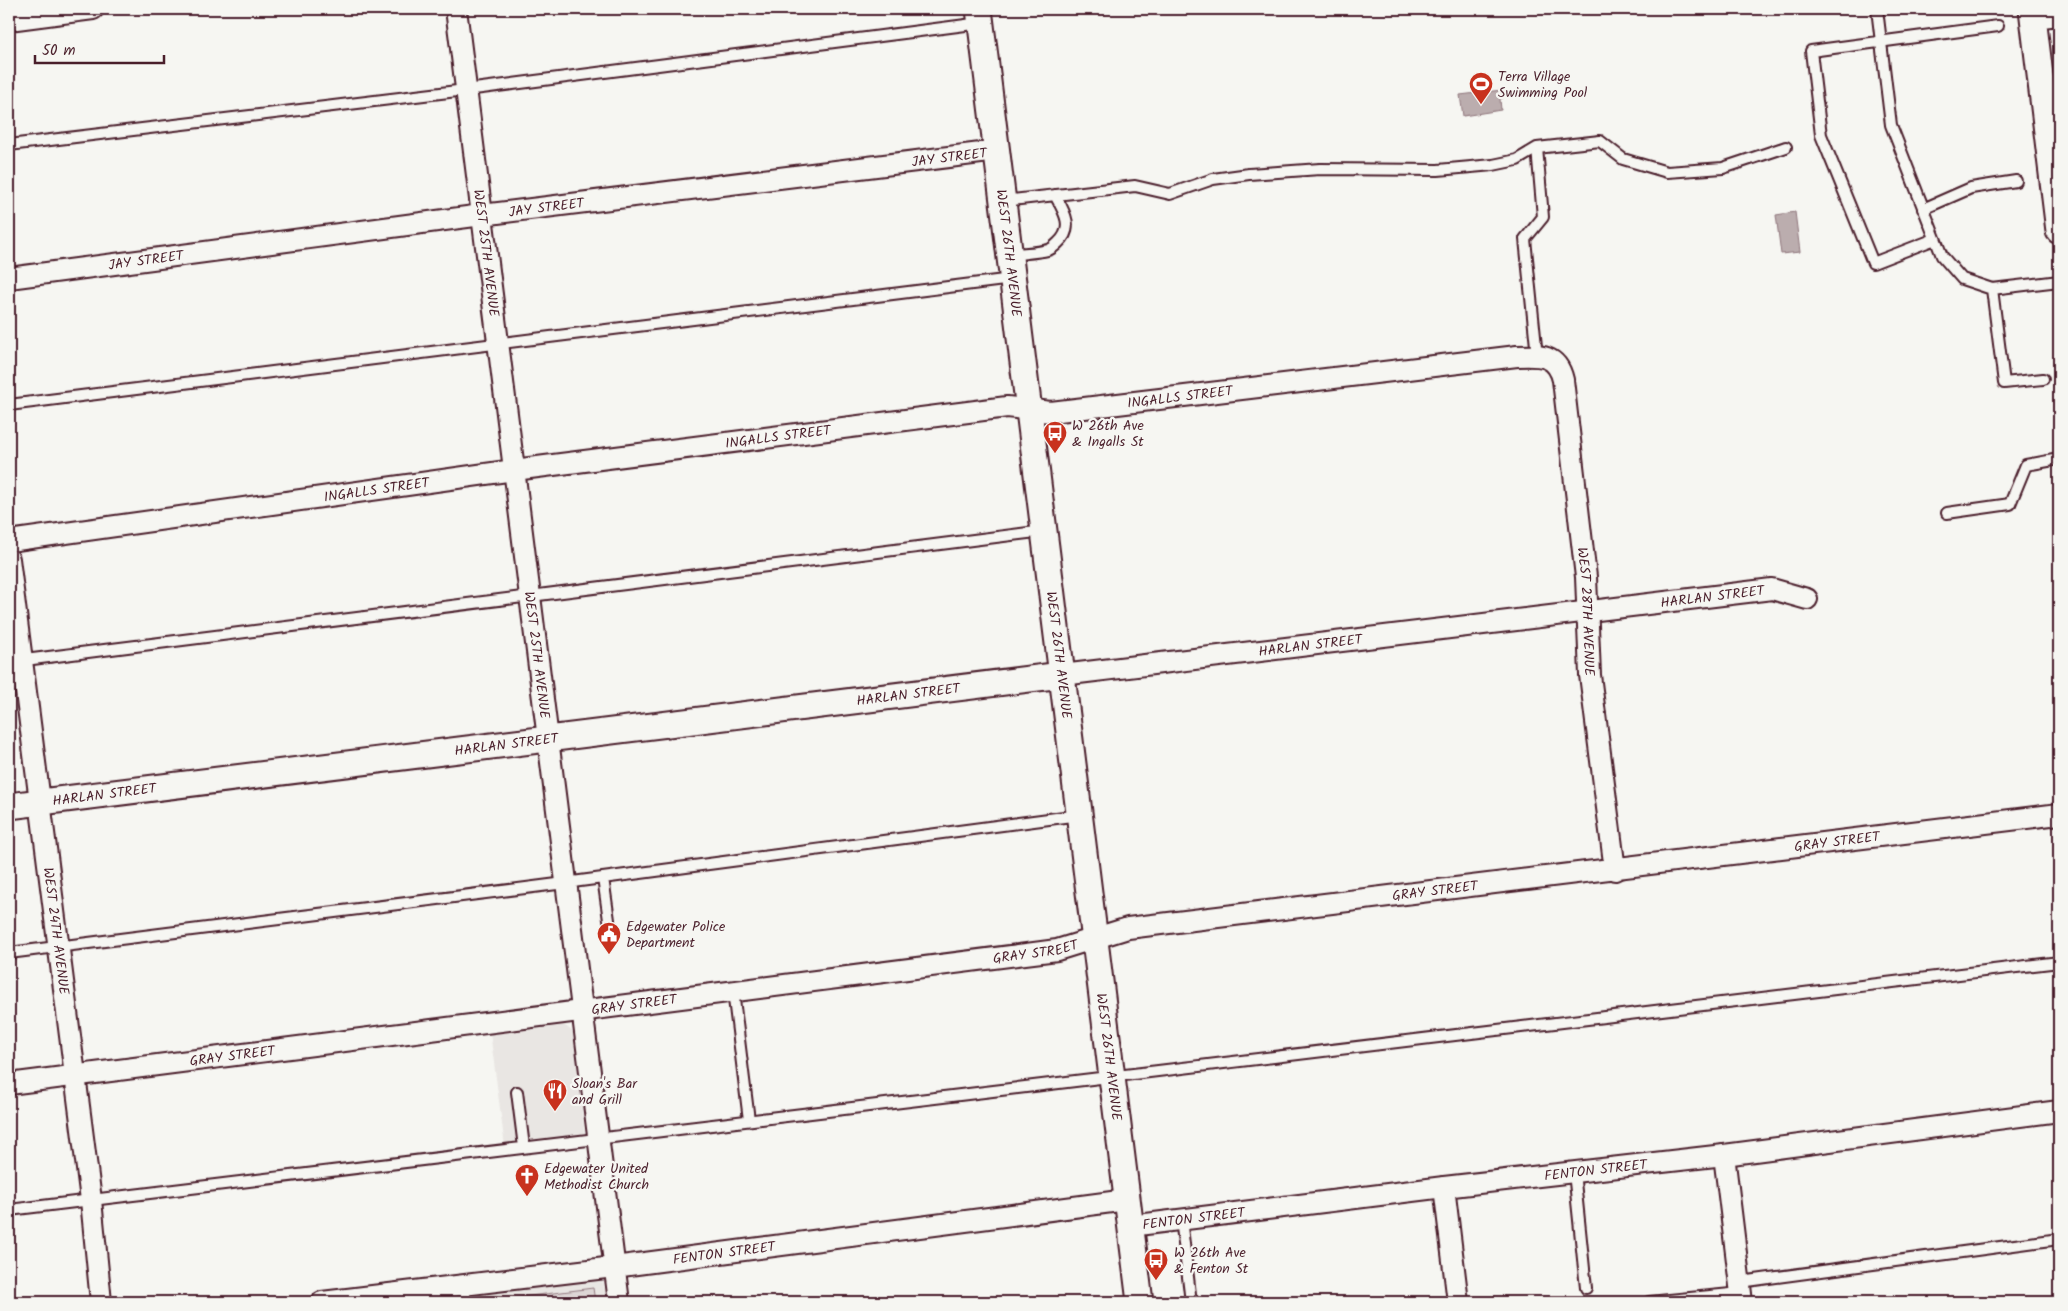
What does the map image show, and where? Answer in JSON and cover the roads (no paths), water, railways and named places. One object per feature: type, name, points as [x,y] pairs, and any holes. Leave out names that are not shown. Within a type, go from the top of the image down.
[{"type":"street","points":[[9,20],[93,9]]},
{"type":"street","name":"WEST 25TH AVENUE","points":[[456,9],[580,1011],[618,1302]]},
{"type":"street","points":[[2059,15],[2032,13],[2059,231]]},
{"type":"street","name":"WEST 26TH AVENUE","points":[[980,16],[1140,1302]]},
{"type":"street","name":"JAY STREET","points":[[9,278],[482,215],[997,151]]},
{"type":"street","name":"INGALLS STREET","points":[[9,541],[514,470],[1007,407],[1051,412],[1517,356],[1543,357]]},
{"type":"street","name":"WEST 28TH AVENUE","points":[[1543,357],[1560,369],[1563,380],[1586,577],[1590,675],[1615,870]]},
{"type":"street","name":"WEST 24TH AVENUE","points":[[9,559],[15,661],[40,802],[91,1200],[101,1302]]},
{"type":"street","name":"HARLAN STREET","points":[[9,806],[1587,610],[1772,589],[1807,599]]},
{"type":"street","name":"GRAY STREET","points":[[9,1084],[1057,950],[1128,928],[1615,870],[2059,814]]},
{"type":"street","name":"FENTON STREET","points":[[1130,1226],[1444,1187],[1724,1156],[2059,1111]]},
{"type":"street","points":[[1724,1156],[1741,1293]]},
{"type":"street","points":[[1444,1187],[1458,1302]]},
{"type":"street","name":"FENTON STREET","points":[[322,1302],[465,1294],[614,1267],[1127,1200]]},
{"type":"lane","points":[[1877,9],[1891,125],[1942,256],[1962,278],[1992,289],[2059,281]]},
{"type":"lane","points":[[9,145],[466,90],[980,16]]},
{"type":"lane","points":[[1935,239],[1873,263],[1821,135],[1811,51],[1998,26]]},
{"type":"lane","points":[[1003,201],[1135,186],[1170,194],[1213,179],[1249,174],[1320,169],[1447,169],[1517,160],[1537,148],[1600,141],[1623,159],[1667,172],[1724,168],[1786,147]]},
{"type":"lane","points":[[1537,148],[1543,217],[1525,239],[1543,357]]},
{"type":"lane","points":[[1923,209],[1972,188],[2016,181]]},
{"type":"lane","points":[[9,405],[498,342],[1011,267],[1050,249],[1065,234],[1068,224],[1065,212],[1054,195]]},
{"type":"lane","points":[[1992,289],[2004,383],[2043,379]]},
{"type":"lane","points":[[1947,513],[2010,504],[2026,465],[2059,459]]},
{"type":"lane","points":[[15,661],[1044,531]]},
{"type":"lane","points":[[9,953],[565,883],[1079,815]]},
{"type":"lane","points":[[603,878],[609,920]]},
{"type":"lane","points":[[9,1210],[2059,962]]},
{"type":"lane","points":[[733,991],[750,1120]]},
{"type":"lane","points":[[517,1092],[524,1147]]},
{"type":"lane","points":[[1574,1172],[1586,1288]]},
{"type":"lane","points":[[1181,1220],[1191,1302]]},
{"type":"lane","points":[[1648,1302],[1741,1293],[2059,1239]]},
{"type":"place","name":"Terra Village Swimming Pool","points":[[1481,105]]},
{"type":"place","name":"W 26th Ave & Ingalls St","points":[[1055,454]]},
{"type":"place","name":"Edgewater Police Department","points":[[609,955]]},
{"type":"place","name":"Sloan's Bar and Grill","points":[[555,1112]]},
{"type":"place","name":"Edgewater United Methodist Church","points":[[527,1197]]},
{"type":"place","name":"W 26th Ave & Fenton St","points":[[1156,1281]]}]
